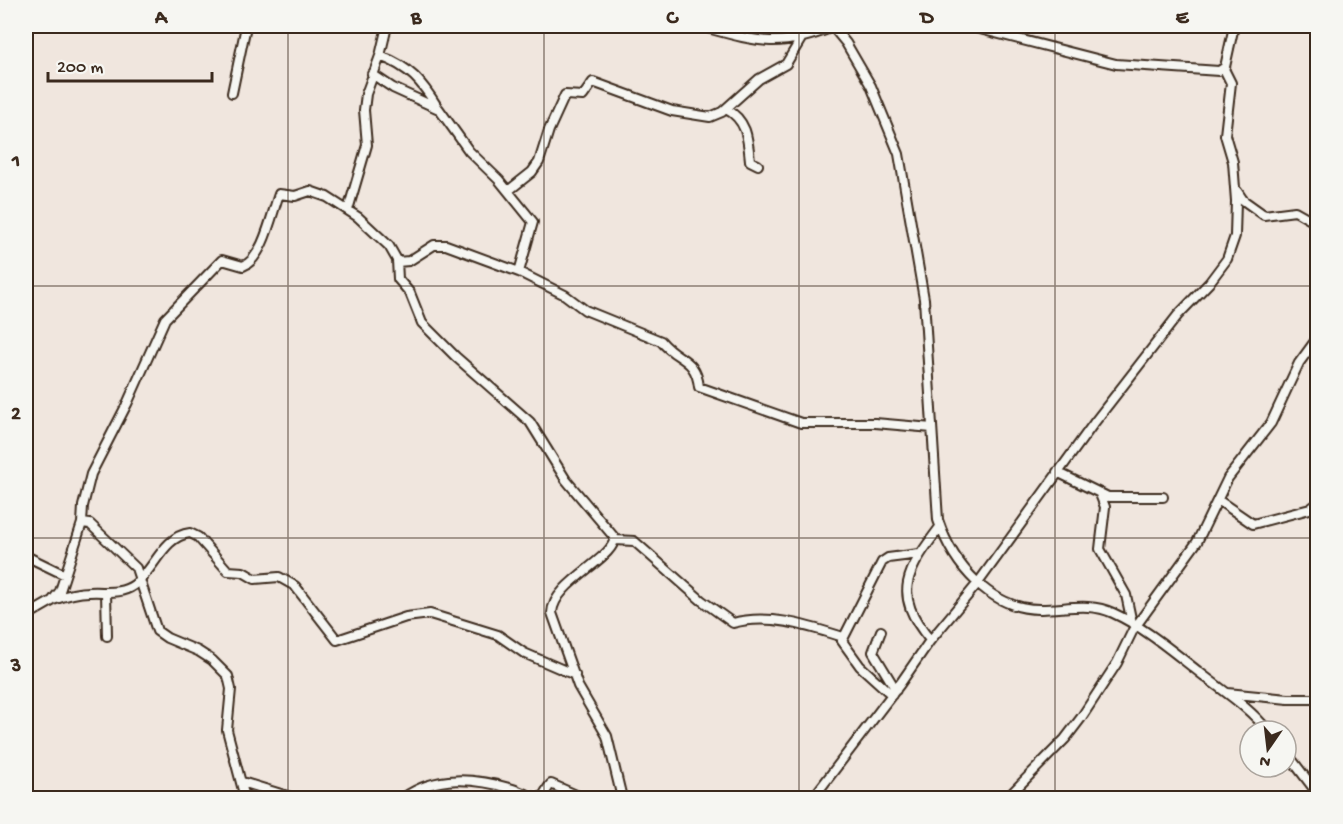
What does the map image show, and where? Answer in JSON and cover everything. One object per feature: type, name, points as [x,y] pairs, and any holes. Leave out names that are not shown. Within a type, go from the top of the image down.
[{"type":"street","points":[[232,93],[246,26]]},
{"type":"street","points":[[348,210],[367,145],[364,103],[380,56],[387,26]]},
{"type":"street","points":[[700,26],[762,42],[801,39],[833,26],[846,43],[871,86],[899,154],[924,299],[940,526],[952,551],[978,584],[997,599],[1018,606],[1038,609],[1099,608],[1134,624],[1258,719]]},
{"type":"street","points":[[968,26],[1116,64],[1203,71],[1224,69]]},
{"type":"street","points":[[813,798],[894,692],[930,640],[978,584],[1057,472],[1164,332],[1227,259],[1235,236],[1236,190],[1233,162],[1225,135],[1231,85],[1224,69],[1234,26]]},
{"type":"street","points":[[508,190],[532,172],[539,162],[549,130],[564,96],[583,96],[592,82],[691,116],[710,117],[726,109],[751,85],[786,64],[801,39]]},
{"type":"street","points":[[380,56],[406,67],[424,84],[469,151],[508,190],[534,223],[519,272]]},
{"type":"street","points":[[372,75],[393,88],[439,109]]},
{"type":"street","points":[[726,109],[741,120],[748,138],[750,161],[758,165]]},
{"type":"street","points":[[1236,190],[1243,200],[1264,215],[1295,211],[1317,224]]},
{"type":"street","points":[[51,601],[60,591],[82,524],[83,506],[92,474],[167,316],[222,260],[243,266],[252,261],[262,244],[280,194],[297,196],[310,191],[327,197],[348,210],[389,246],[398,262],[398,279],[410,292],[422,322],[456,357],[530,422],[566,480],[615,540]]},
{"type":"street","points":[[398,262],[409,261],[425,248],[441,244],[519,272],[565,295],[585,310],[624,323],[661,341],[667,350],[689,362],[699,375],[698,385],[701,388],[801,423],[875,423],[932,428]]},
{"type":"street","points":[[1012,797],[1078,722],[1117,663],[1134,624],[1191,553],[1228,478],[1271,423],[1299,363],[1317,337]]},
{"type":"street","points":[[1057,472],[1100,494],[1113,497],[1163,497]]},
{"type":"street","points":[[1100,494],[1105,507],[1100,549],[1126,596],[1134,624]]},
{"type":"street","points":[[1218,500],[1253,525],[1310,509],[1317,503]]},
{"type":"street","points":[[82,524],[90,524],[128,558],[141,579],[158,631],[167,638],[206,655],[228,676],[231,689],[227,730],[245,798]]},
{"type":"street","points":[[930,640],[916,624],[906,598],[906,582],[920,554],[940,526]]},
{"type":"street","points":[[28,613],[51,601],[88,592],[122,591],[141,579],[168,546],[182,534],[190,532],[198,537],[228,571],[243,572],[255,579],[279,577],[295,586],[321,623],[337,640],[406,617],[430,614],[498,635],[524,653],[575,675]]},
{"type":"street","points":[[615,540],[629,539],[636,542],[701,600],[734,624],[742,620],[784,621],[843,637]]},
{"type":"street","points":[[615,540],[612,548],[565,588],[552,608],[552,616],[575,675],[607,736],[622,798]]},
{"type":"street","points":[[894,692],[851,656],[843,646],[843,637],[882,562],[888,558],[920,554]]},
{"type":"street","points":[[26,556],[65,574]]},
{"type":"street","points":[[106,592],[107,636]]},
{"type":"street","points":[[881,631],[873,652],[894,692]]},
{"type":"street","points":[[1226,693],[1288,699],[1317,699]]},
{"type":"street","points":[[1298,768],[1317,794]]},
{"type":"street","points":[[403,798],[428,783],[451,779],[506,787],[537,797],[543,795],[551,784],[583,798]]},
{"type":"street","points":[[242,782],[294,798]]}]
